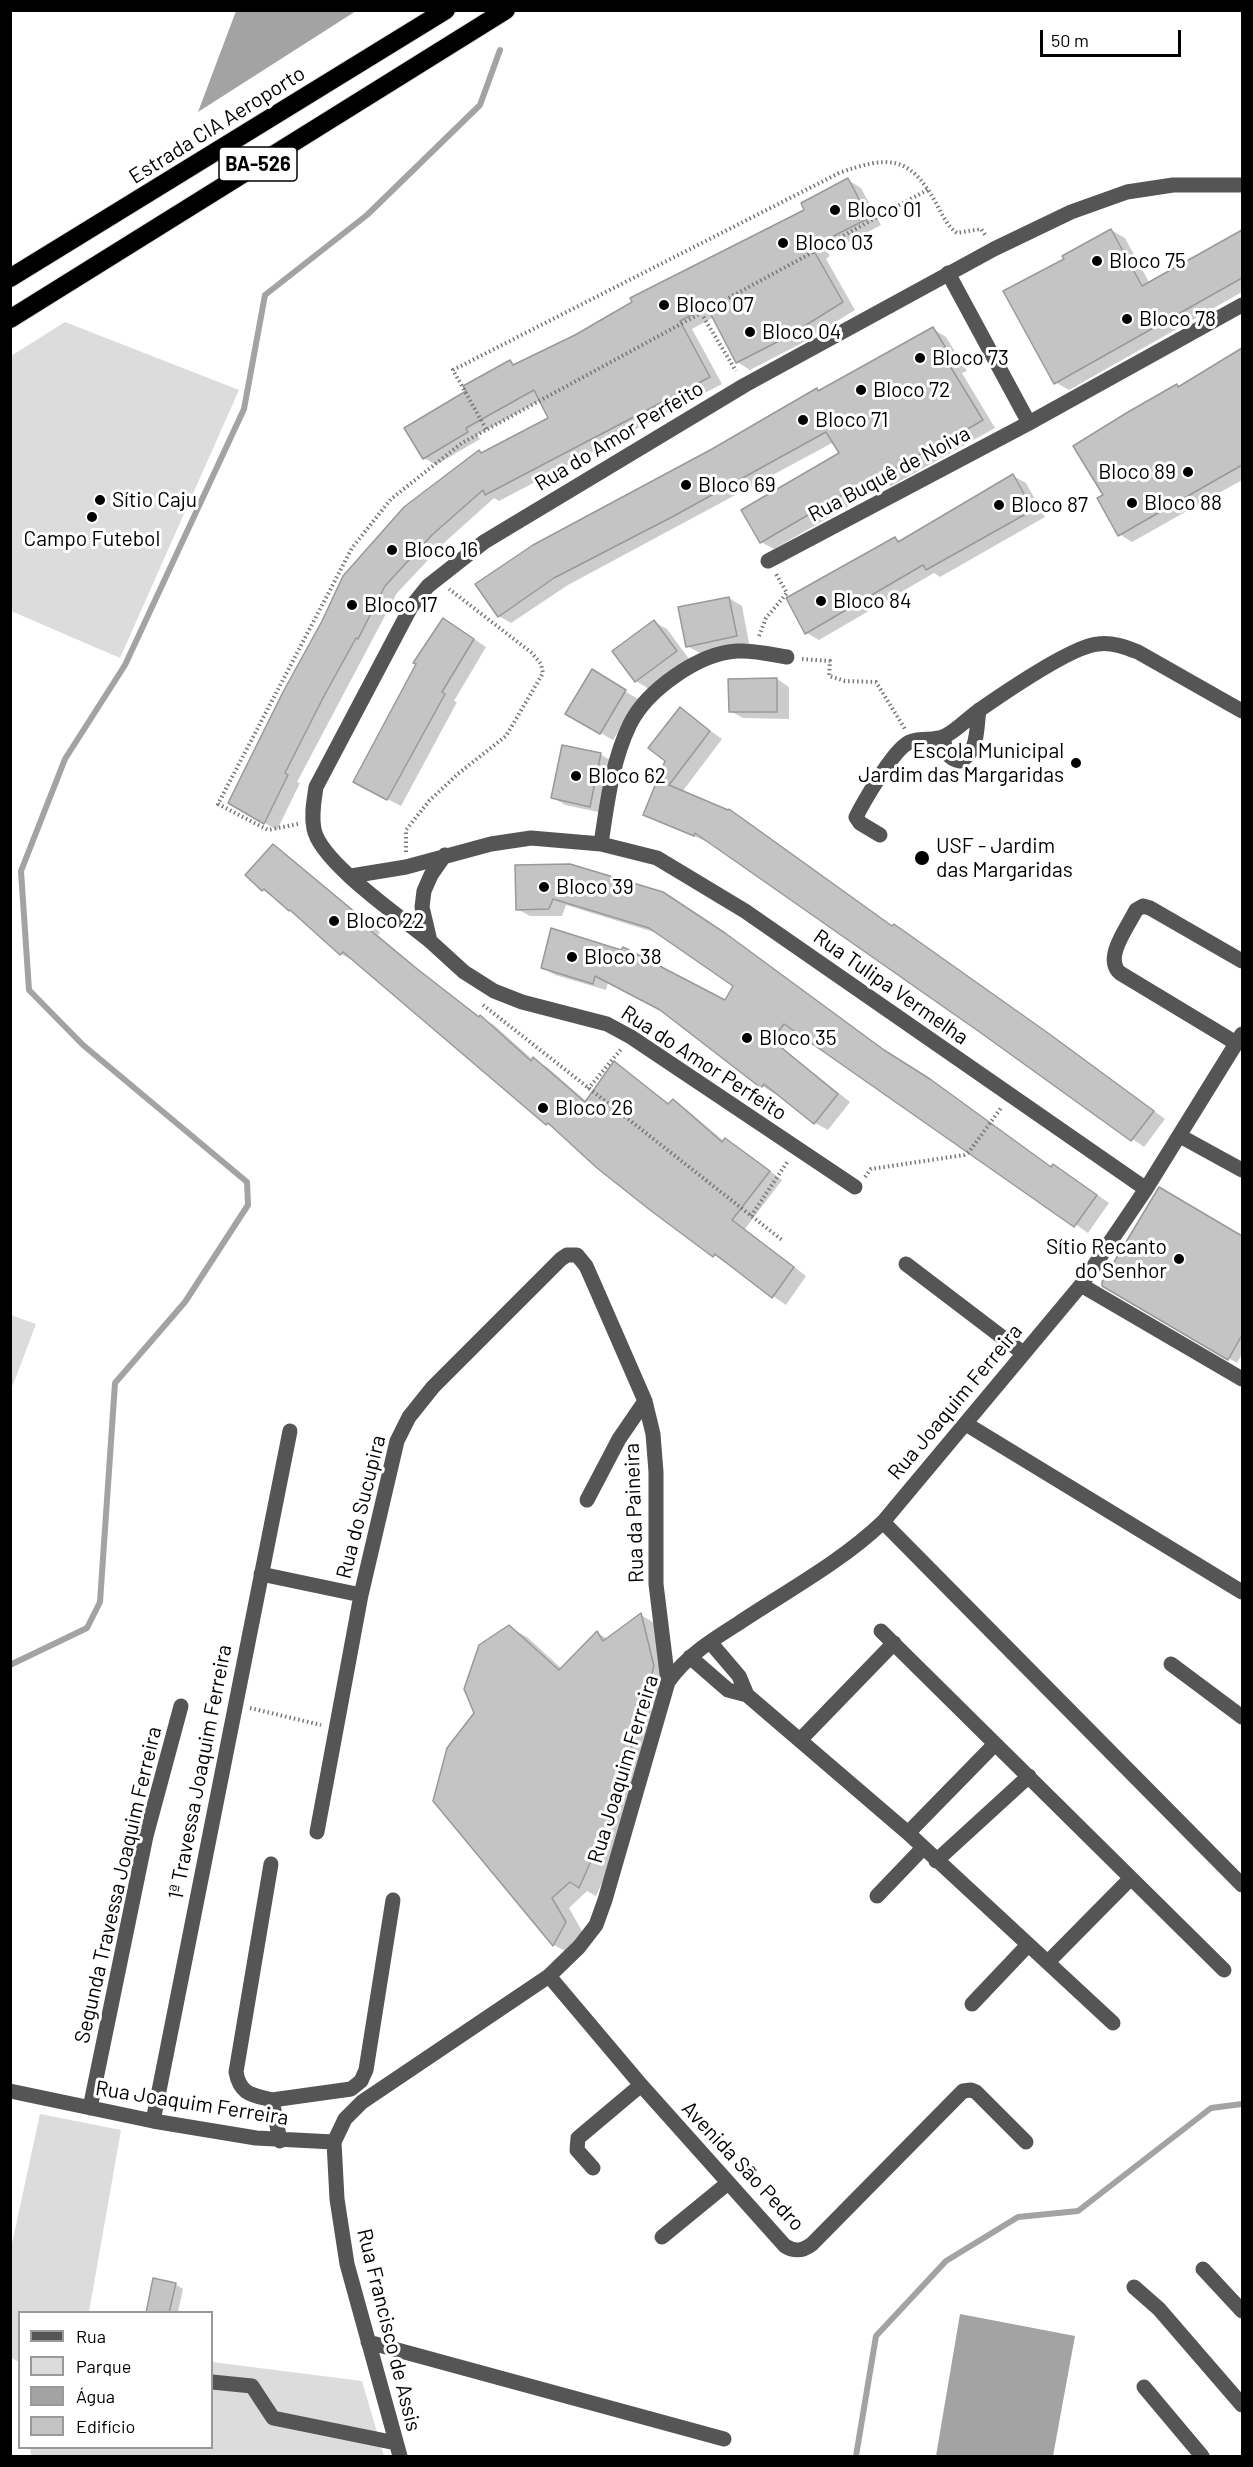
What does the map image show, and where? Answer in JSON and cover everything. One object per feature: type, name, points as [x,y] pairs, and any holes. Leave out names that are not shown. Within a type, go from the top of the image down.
[{"type":"highway","name":"Estrada CIA Aeroporto","points":[[10,278],[446,10]]},
{"type":"highway","name":"BA-526","points":[[10,319],[506,10]]},
{"type":"street","name":"Rua do Amor Perfeito","points":[[855,1187],[631,1037],[607,1024],[522,1002],[494,991],[464,972],[327,854],[319,842],[314,824],[313,809],[316,787],[411,607],[436,579],[483,542],[745,385],[948,273],[1071,212],[1126,192],[1173,186],[1242,186]]},
{"type":"street","points":[[948,273],[1029,423]]},
{"type":"street","name":"Rua Buquê de Noiva","points":[[768,561],[1029,423],[1242,305]]},
{"type":"street","points":[[880,835],[856,818],[893,758],[905,744],[919,739],[944,737],[979,710],[1066,656],[1086,647],[1104,643],[1138,652],[1242,711]]},
{"type":"street","points":[[601,844],[617,756],[630,724],[640,708],[679,673],[704,660],[735,651],[787,657]]},
{"type":"street","points":[[944,737],[945,750],[950,756],[960,761],[966,758],[973,751],[979,710]]},
{"type":"street","name":"Rua Tulipa Vermelha","points":[[351,876],[406,867],[491,844],[531,838],[601,844],[657,858],[745,911],[1146,1189]]},
{"type":"street","points":[[430,941],[422,907],[424,891],[431,875],[445,855]]},
{"type":"street","points":[[1239,1038],[1115,968],[1113,958],[1136,910],[1143,906],[1242,961]]},
{"type":"street","name":"Rua Joaquim Ferreira","points":[[10,2091],[153,2121],[280,2141],[334,2142],[345,2119],[362,2102],[549,1976],[579,1947],[596,1924],[668,1682],[690,1657],[710,1642],[852,1548],[883,1522],[1081,1285],[1180,1136],[1239,1038]]},
{"type":"street","points":[[1180,1136],[1242,1170]]},
{"type":"street","name":"Rua da Paineira","points":[[573,1254],[580,1257],[586,1266],[645,1401],[652,1434],[656,1472],[656,1584],[668,1682]]},
{"type":"street","name":"Rua do Sucupira","points":[[261,1574],[361,1595],[397,1441],[409,1417],[433,1387],[561,1260],[573,1254]]},
{"type":"street","points":[[906,1264],[1023,1353]]},
{"type":"street","points":[[1081,1285],[1242,1379]]},
{"type":"street","points":[[587,1500],[619,1439],[645,1401]]},
{"type":"street","points":[[966,1424],[1242,1592]]},
{"type":"street","name":"1ª Travessa Joaquim Ferreira","points":[[153,2121],[290,1431]]},
{"type":"street","points":[[883,1522],[1242,1885]]},
{"type":"street","points":[[317,1832],[361,1595]]},
{"type":"street","points":[[881,1631],[1224,1970]]},
{"type":"street","points":[[710,1642],[739,1676],[747,1695]]},
{"type":"street","points":[[800,1740],[894,1643]]},
{"type":"street","points":[[690,1657],[728,1690],[747,1695],[908,1833],[1113,2023]]},
{"type":"street","points":[[1172,1664],[1242,1717]]},
{"type":"street","name":"Segunda Travessa Joaquim Ferreira","points":[[90,2108],[147,1836],[181,1706]]},
{"type":"street","points":[[908,1833],[995,1744]]},
{"type":"street","points":[[936,1861],[1029,1776]]},
{"type":"street","points":[[876,1896],[923,1848]]},
{"type":"street","points":[[271,1864],[236,2072],[238,2082],[248,2093],[272,2100],[351,2089],[361,2081],[366,2070],[393,1899]]},
{"type":"street","points":[[1048,1962],[1131,1878]]},
{"type":"street","points":[[972,2004],[1028,1945]]},
{"type":"street","name":"Avenida São Pedro","points":[[549,1976],[728,2183],[786,2246],[797,2250],[812,2244],[963,2091],[976,2092],[1026,2142]]},
{"type":"street","points":[[593,2168],[577,2150],[578,2138],[641,2085]]},
{"type":"street","points":[[272,2100],[280,2141]]},
{"type":"street","name":"Rua Francisco de Assis","points":[[334,2142],[344,2245],[398,2450]]},
{"type":"street","points":[[662,2238],[728,2183]]},
{"type":"street","points":[[1203,2269],[1242,2311]]},
{"type":"street","points":[[1134,2287],[1159,2310],[1242,2405]]},
{"type":"street","points":[[368,2342],[724,2439]]},
{"type":"street","points":[[213,2382],[252,2386],[273,2418],[398,2450]]},
{"type":"street","points":[[1144,2387],[1202,2457]]},
{"type":"path","points":[[486,429],[453,370],[839,173],[867,163],[896,162],[915,172],[929,189],[950,228],[957,234],[981,229],[994,249]]},
{"type":"path","points":[[314,824],[291,824],[268,830],[218,804],[352,548],[391,499],[462,443],[486,429],[929,189]]},
{"type":"path","points":[[701,313],[745,385]]},
{"type":"path","points":[[406,867],[406,830],[429,801],[506,736],[540,682],[543,673],[541,664],[532,653],[436,579]]},
{"type":"path","points":[[766,618],[787,593]]},
{"type":"path","points":[[787,657],[830,661],[829,676],[845,681],[876,682],[904,728]]},
{"type":"path","points":[[483,1005],[782,1240]]},
{"type":"path","points":[[588,1089],[631,1037]]},
{"type":"path","points":[[855,1187],[872,1169],[964,1155],[969,1152],[1010,1095]]},
{"type":"path","points":[[752,1216],[797,1148]]},
{"type":"path","points":[[235,1704],[337,1729]]},
{"type":"green space","name":"Sítio Caju","points":[[65,322],[239,390],[120,658],[11,611],[11,356]]},
{"type":"green space","points":[[10,1315],[36,1324],[11,1390]]},
{"type":"green space","points":[[40,2114],[121,2130],[89,2311],[18,2311],[18,2362],[11,2358],[11,2248]]},
{"type":"green space","points":[[213,2362],[362,2381],[384,2456],[31,2456],[30,2449],[213,2449]]},
{"type":"water","points":[[236,10],[356,11],[198,112]]},
{"type":"water","points":[[960,2314],[1075,2336],[1053,2456],[936,2456]]},
{"type":"building","points":[[848,178],[869,218],[816,245],[818,249],[814,251],[843,302],[787,337],[736,363],[707,307],[680,321],[710,377],[485,495],[483,490],[432,535],[385,586],[358,639],[356,638],[323,698],[285,773],[288,775],[264,824],[228,803],[343,576],[404,507],[479,450],[481,453],[548,418],[534,390],[466,428],[468,432],[423,459],[404,428],[466,391],[463,386],[510,360],[513,365],[575,335],[632,302],[630,298],[804,210],[801,203]]},
{"type":"building","points":[[1111,229],[1142,286],[1242,230],[1242,278],[1054,384],[1003,291],[1064,259],[1062,256]]},
{"type":"building","points":[[933,327],[955,363],[950,366],[983,420],[937,447],[936,445],[877,479],[875,476],[760,543],[741,510],[839,453],[826,432],[672,517],[554,578],[498,617],[475,584],[533,545],[712,449],[817,388],[818,391]]},
{"type":"building","points":[[1242,348],[1242,465],[1118,536],[1097,498],[1103,495],[1073,446],[1128,412],[1177,384],[1178,387]]},
{"type":"building","points":[[1013,474],[1033,510],[926,570],[923,565],[805,634],[786,598],[895,537],[898,542]]},
{"type":"building","points":[[729,597],[737,636],[686,647],[678,607]]},
{"type":"building","points":[[443,618],[474,639],[442,692],[445,694],[387,800],[353,782],[416,664],[413,663]]},
{"type":"building","points":[[654,620],[677,651],[635,682],[612,651]]},
{"type":"building","points":[[592,669],[626,690],[600,734],[565,714]]},
{"type":"building","points":[[777,678],[777,712],[729,712],[728,679]]},
{"type":"building","points":[[680,707],[710,731],[669,785],[729,809],[892,926],[894,924],[1048,1033],[1154,1111],[1131,1141],[695,833],[694,836],[643,815],[665,761],[648,748]]},
{"type":"building","name":"Bloco 62","points":[[562,745],[601,753],[590,807],[551,798]]},
{"type":"building","points":[[273,844],[368,923],[365,926],[479,1017],[480,1015],[531,1061],[533,1057],[585,1102],[614,1061],[668,1104],[673,1099],[722,1142],[725,1138],[770,1171],[732,1220],[794,1267],[772,1298],[715,1254],[713,1257],[597,1168],[548,1123],[546,1125],[343,952],[340,955],[290,910],[264,889],[262,891],[245,875]]},
{"type":"building","points":[[570,864],[663,892],[725,933],[884,1050],[930,1079],[1051,1167],[1053,1164],[1097,1195],[1074,1227],[784,1024],[772,1040],[838,1094],[814,1124],[764,1084],[761,1088],[660,1010],[595,976],[593,984],[541,968],[551,928],[621,950],[623,947],[725,1000],[733,986],[649,928],[553,899],[549,909],[516,910],[515,865]]},
{"type":"building","name":"Sítio Recanto do Senhor","points":[[1159,1187],[1242,1236],[1242,1335],[1228,1360],[1102,1286],[1102,1282]]},
{"type":"building","points":[[641,1613],[654,1666],[615,1807],[579,1888],[570,1882],[552,1898],[566,1922],[553,1946],[433,1801],[447,1748],[474,1713],[464,1689],[479,1645],[509,1625],[559,1670],[597,1631],[603,1641]]},
{"type":"building","points":[[153,2278],[176,2283],[169,2311],[146,2311]]},
{"type":"waterway","points":[[10,1665],[87,1628],[100,1602],[115,1383],[185,1302],[248,1205],[247,1182],[83,1045],[29,990],[21,871],[65,759],[125,665],[244,409],[265,295],[367,215],[480,105],[500,50]]},
{"type":"waterway","points":[[856,2456],[876,2336],[946,2261],[1018,2217],[1078,2211],[1211,2108],[1242,2104]]},
{"type":"place","name":"Bloco 01","points":[[835,210]]},
{"type":"place","name":"Bloco 03","points":[[783,243]]},
{"type":"place","name":"Bloco 75","points":[[1097,261]]},
{"type":"place","name":"Bloco 07","points":[[664,305]]},
{"type":"place","name":"Bloco 78","points":[[1127,319]]},
{"type":"place","name":"Bloco 04","points":[[750,332]]},
{"type":"place","name":"Bloco 73","points":[[920,358]]},
{"type":"place","name":"Bloco 72","points":[[861,390]]},
{"type":"place","name":"Bloco 71","points":[[803,420]]},
{"type":"place","name":"Bloco 89","points":[[1188,472]]},
{"type":"place","name":"Bloco 69","points":[[686,485]]},
{"type":"place","name":"Sítio Caju","points":[[100,500]]},
{"type":"place","name":"Bloco 88","points":[[1132,503]]},
{"type":"place","name":"Bloco 87","points":[[999,505]]},
{"type":"place","name":"Campo Futebol","points":[[92,517]]},
{"type":"place","name":"Bloco 16","points":[[392,550]]},
{"type":"place","name":"Bloco 84","points":[[821,601]]},
{"type":"place","name":"Bloco 17","points":[[352,605]]},
{"type":"place","name":"Escola Municipal Jardim das Margaridas","points":[[1076,763]]},
{"type":"place","name":"Bloco 62","points":[[576,776]]},
{"type":"place","name":"USF - Jardim das Margaridas","points":[[922,858]]},
{"type":"place","name":"Bloco 39","points":[[544,887]]},
{"type":"place","name":"Bloco 22","points":[[334,921]]},
{"type":"place","name":"Bloco 38","points":[[572,957]]},
{"type":"place","name":"Bloco 35","points":[[747,1038]]},
{"type":"place","name":"Bloco 26","points":[[543,1108]]},
{"type":"place","name":"Sítio Recanto do Senhor","points":[[1179,1259]]}]
